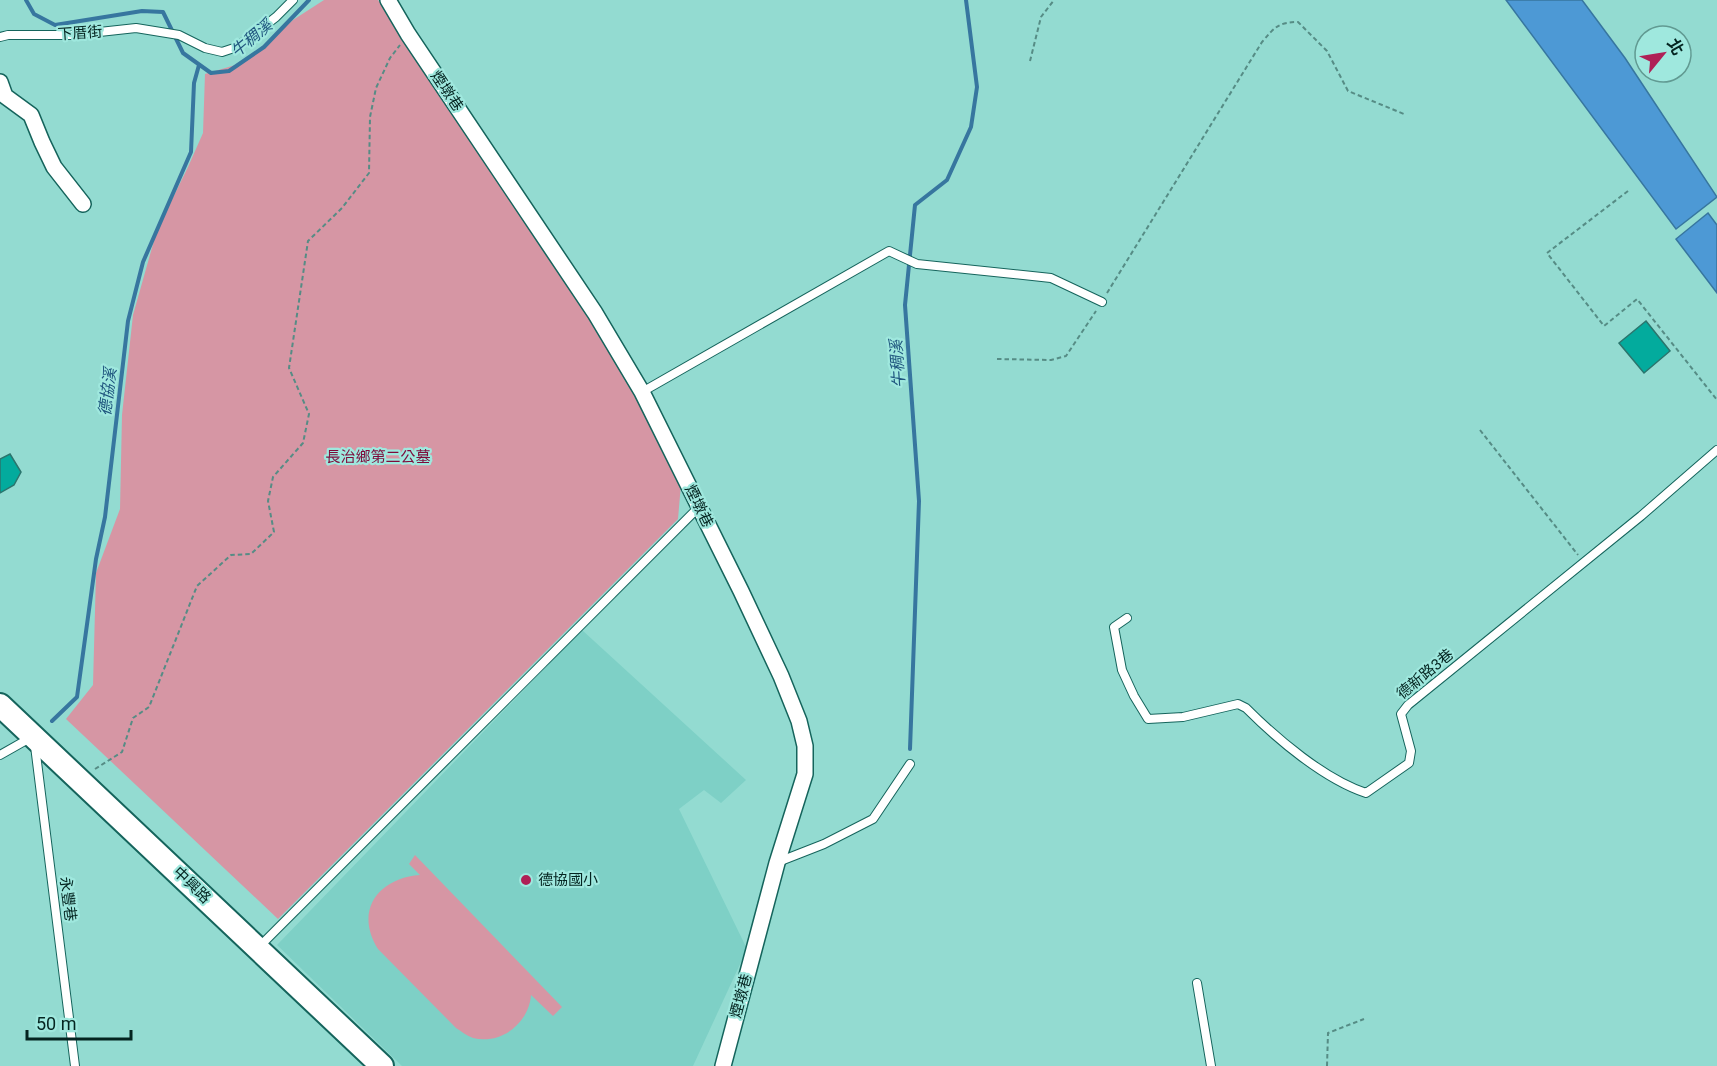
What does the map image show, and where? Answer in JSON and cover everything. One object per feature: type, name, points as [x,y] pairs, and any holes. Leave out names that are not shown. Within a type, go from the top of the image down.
[{"type":"main road","name":"中興路","points":[[0,705],[80,778],[382,1066]]},
{"type":"street","name":"煙墩巷","points":[[388,0],[408,34],[595,313],[642,392],[781,676],[799,722],[805,746],[805,774],[777,862],[723,1066]]},
{"type":"street","points":[[0,82],[5,96],[31,115],[54,167],[83,204]]},
{"type":"lane","name":"下厝街","points":[[0,37],[72,35],[136,27],[179,35],[204,48],[222,52],[237,47],[276,17],[293,0]]},
{"type":"lane","points":[[642,392],[889,251],[917,264],[1052,278],[1102,302]]},
{"type":"lane","name":"德新路3巷","points":[[1127,618],[1114,627],[1122,670],[1148,719],[1183,717],[1238,704],[1246,708],[1297,752],[1349,787],[1366,793],[1409,763],[1411,751],[1401,714],[1408,705],[1717,450]]},
{"type":"lane","points":[[258,948],[699,507]]},
{"type":"lane","points":[[0,755],[34,736]]},
{"type":"lane","name":"永豐巷","points":[[34,736],[75,1066]]},
{"type":"lane","points":[[777,862],[824,844],[873,819],[910,764]]},
{"type":"lane","points":[[1197,983],[1211,1066]]},
{"type":"path","points":[[1030,61],[1041,17],[1054,0]]},
{"type":"path","points":[[997,359],[1051,360],[1066,356],[1102,302],[1262,42],[1276,27],[1286,22],[1298,22],[1327,51],[1348,91],[1404,114]]},
{"type":"path","points":[[80,778],[122,752],[133,718],[149,707],[197,586],[231,555],[251,554],[274,532],[268,501],[273,477],[303,443],[309,414],[289,368],[308,241],[342,208],[369,173],[370,117],[376,88],[390,58],[408,34]]},
{"type":"path","points":[[1628,191],[1547,253],[1604,326],[1637,299],[1717,400]]},
{"type":"path","points":[[1480,430],[1584,562]]},
{"type":"path","points":[[1327,1066],[1328,1033],[1364,1019]]},
{"type":"shaded area","points":[[1506,0],[1582,0],[1633,70],[1633,84],[1642,84],[1717,197],[1676,229]]},
{"type":"shaded area","points":[[1708,213],[1717,225],[1717,293],[1676,239]]},
{"type":"shaded area","name":"德協國小","points":[[582,630],[746,780],[721,803],[704,790],[679,809],[747,949],[693,1066],[402,1066],[277,945]]},
{"type":"green space","name":"長治鄉第二公墓","points":[[324,0],[378,0],[414,47],[596,321],[681,484],[678,519],[278,919],[66,719],[93,685],[96,573],[120,509],[122,415],[133,315],[157,230],[203,133],[205,74],[242,63],[293,20]]},
{"type":"green space","points":[[415,855],[562,1007],[553,1016],[531,995],[525,1015],[512,1030],[494,1038],[473,1038],[456,1028],[378,949],[371,935],[369,922],[374,899],[392,882],[420,875],[409,864]]},
{"type":"building","points":[[1646,321],[1670,351],[1644,373],[1619,343]]},
{"type":"building","points":[[10,454],[21,472],[14,485],[0,493],[0,459]]},
{"type":"waterway","name":"牛稠溪","points":[[26,0],[34,14],[55,25],[142,11],[163,12],[183,53],[211,73],[229,71],[264,47],[309,0]]},
{"type":"waterway","name":"牛稠溪","points":[[910,749],[919,501],[905,305],[915,205],[947,180],[971,127],[977,87],[966,0]]},
{"type":"waterway","name":"德協溪","points":[[52,721],[77,697],[96,559],[105,517],[128,321],[143,262],[191,152],[194,83],[199,65]]},
{"type":"place","name":"德協國小","points":[[526,880]]}]
